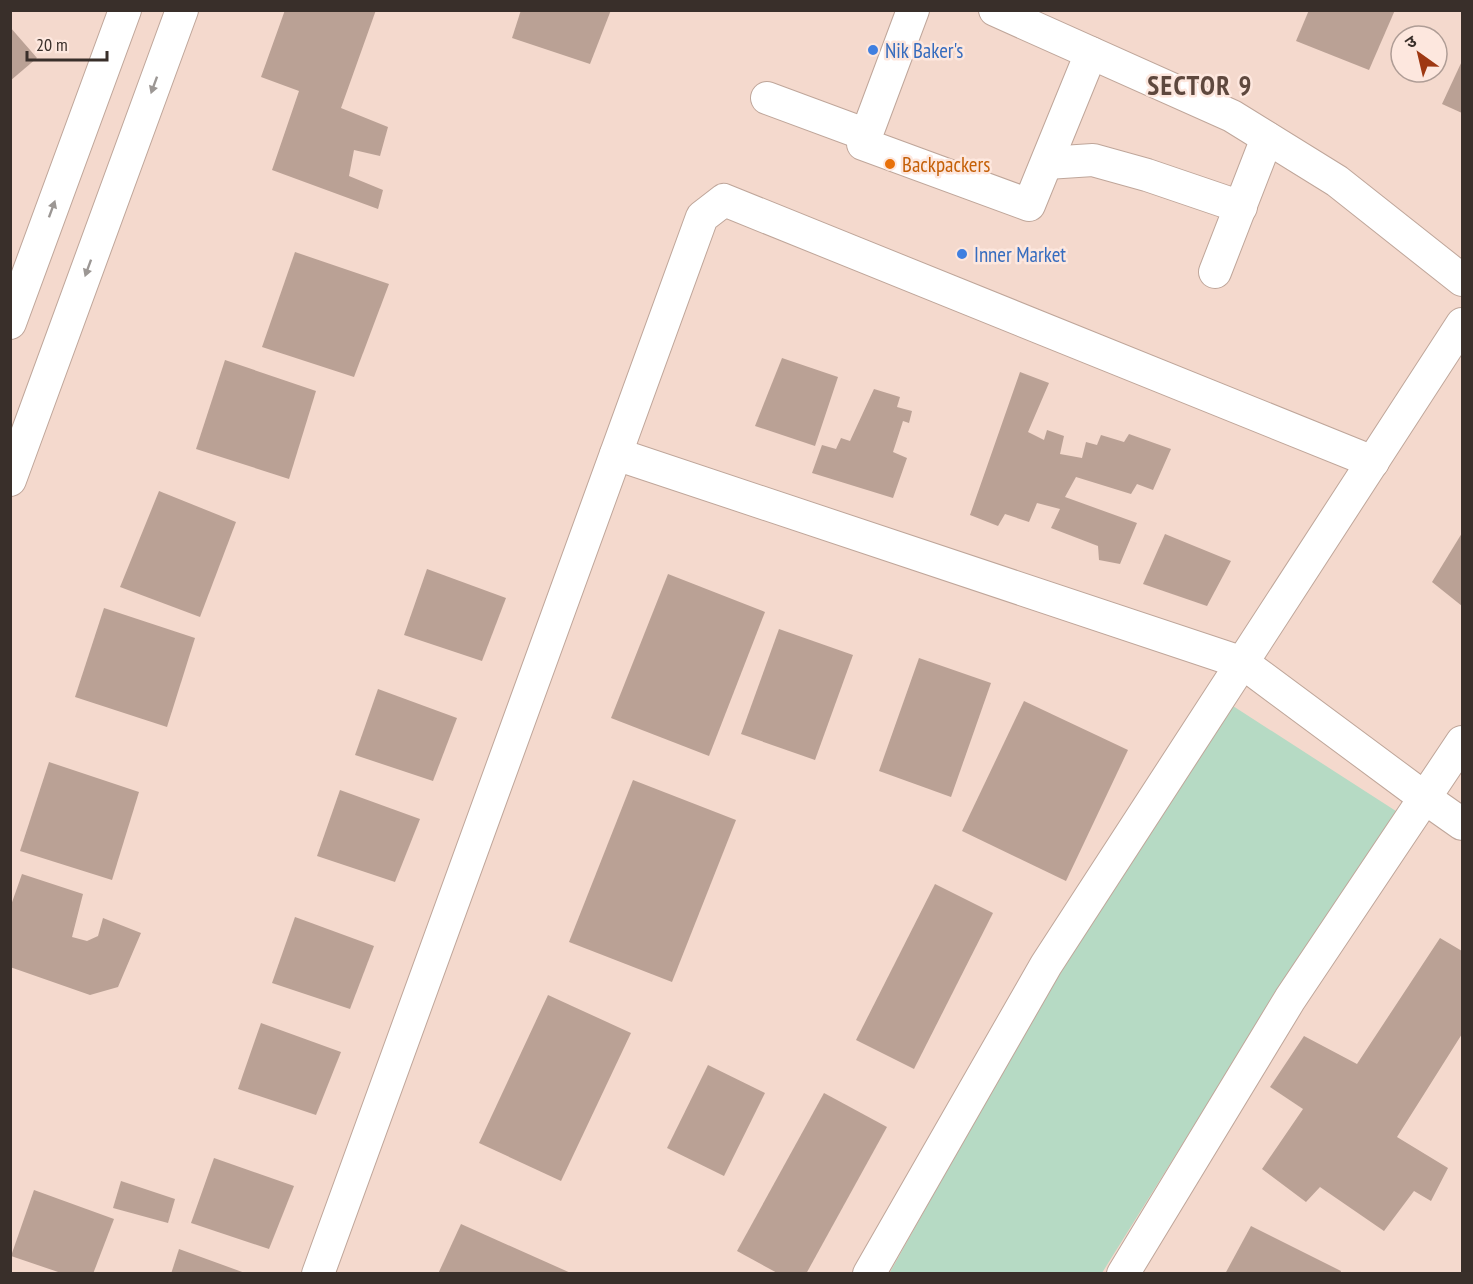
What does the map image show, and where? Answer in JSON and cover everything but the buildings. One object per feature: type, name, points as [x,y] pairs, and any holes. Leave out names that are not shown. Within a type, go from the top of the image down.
[{"type":"street","points":[[10,323],[125,10]]},
{"type":"street","points":[[10,480],[182,10]]},
{"type":"street","points":[[913,10],[863,144],[1029,205],[1091,53]]},
{"type":"street","points":[[995,10],[1232,116],[1336,181],[1462,280]]},
{"type":"street","points":[[767,99],[867,135]]},
{"type":"street","points":[[1215,272],[1268,138]]},
{"type":"street","points":[[1047,163],[1093,160],[1148,175],[1241,207]]},
{"type":"street","points":[[318,1274],[702,217],[724,200],[1373,462]]},
{"type":"street","points":[[869,1274],[1046,965],[1462,324]]},
{"type":"street","points":[[616,454],[1243,663],[1462,824]]},
{"type":"street","points":[[1123,1274],[1290,999],[1462,742]]},
{"type":"green space","points":[[1233,706],[1399,813],[1271,1002],[1102,1273],[889,1274],[1061,966]]},
{"type":"place","name":"Nik Baker's","points":[[873,50]]},
{"type":"place","name":"Backpackers","points":[[890,164]]},
{"type":"place","name":"Inner Market","points":[[962,254]]},
{"type":"district","name":"SECTOR 9","points":[[1200,85]]}]
